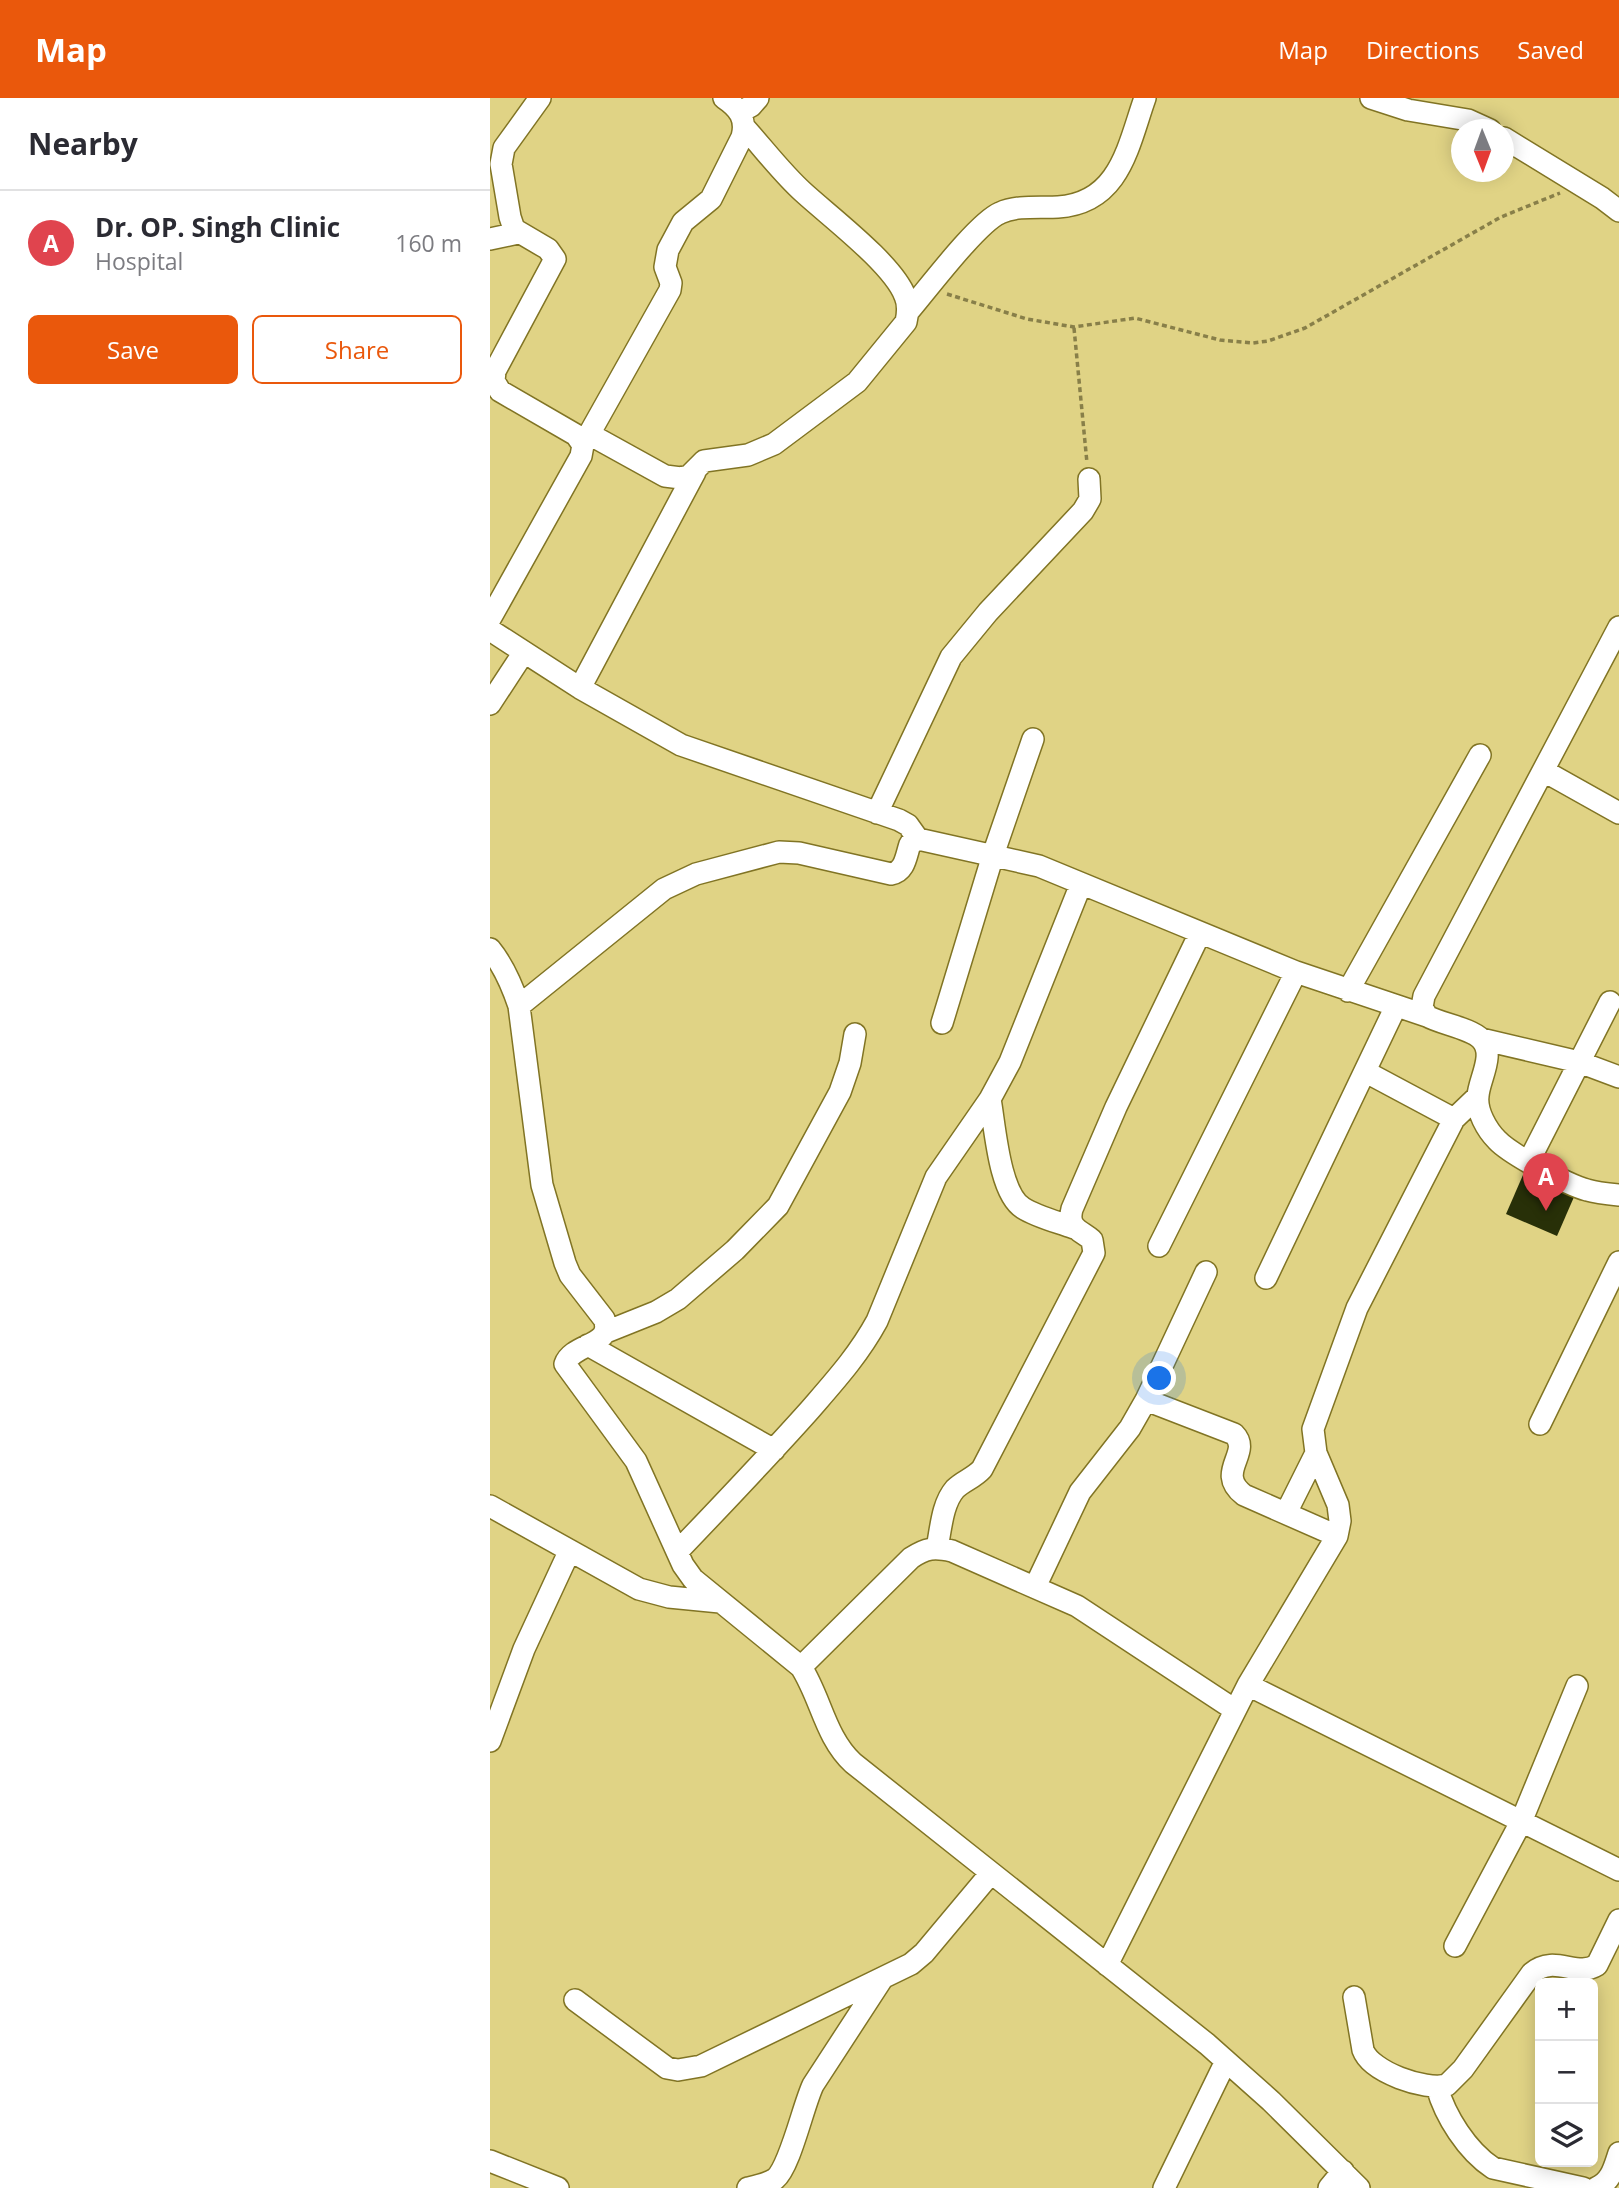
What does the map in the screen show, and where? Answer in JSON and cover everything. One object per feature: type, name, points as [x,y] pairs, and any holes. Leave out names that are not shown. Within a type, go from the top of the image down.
[{"type":"street","points":[[540,98],[508,143],[501,164],[510,217],[518,233],[548,249],[555,259],[495,371],[492,385],[576,435],[665,476],[681,478],[695,472]]},
{"type":"street","points":[[737,113],[751,106],[758,98]]},
{"type":"street","points":[[580,688],[695,472],[705,461],[748,455],[765,449],[857,382],[900,330],[908,312],[979,230],[999,213],[1013,209],[1077,204],[1103,190],[1112,182],[1122,165],[1145,98]]},
{"type":"street","points":[[1371,98],[1408,110],[1462,119]]},
{"type":"street","points":[[737,113],[793,183],[852,235],[893,276],[905,295],[908,312]]},
{"type":"street","points":[[490,620],[670,290],[665,258],[677,229],[712,199],[743,137],[737,113]]},
{"type":"street","points":[[1514,145],[1619,211]]},
{"type":"street","points":[[490,239],[518,233]]},
{"type":"street","points":[[877,813],[951,657],[1002,597],[1083,511],[1090,499],[1089,479]]},
{"type":"street","points":[[1427,1016],[1422,1007],[1424,996],[1619,627]]},
{"type":"street","points":[[490,630],[580,688],[697,752],[908,825],[918,839],[1039,866],[1296,972],[1427,1016],[1481,1039],[1579,1062],[1619,1077]]},
{"type":"street","points":[[490,704],[524,652]]},
{"type":"street","points":[[942,1023],[993,855],[1033,739]]},
{"type":"street","points":[[1349,991],[1480,755]]},
{"type":"street","points":[[1544,771],[1619,813]]},
{"type":"street","points":[[519,1006],[664,889],[679,881],[779,852],[799,853],[891,874],[898,873],[903,867],[910,844],[918,839]]},
{"type":"street","points":[[678,1551],[774,1450],[866,1341],[877,1321],[936,1177],[990,1099],[1010,1062],[1081,884]]},
{"type":"street","points":[[1074,1228],[1071,1222],[1072,1209],[1116,1107],[1200,933]]},
{"type":"street","points":[[490,949],[501,962],[519,1006],[540,1167],[546,1199],[569,1275],[604,1319],[606,1332]]},
{"type":"street","points":[[1159,1246],[1296,972]]},
{"type":"street","points":[[1529,1161],[1610,1002]]},
{"type":"street","points":[[1266,1278],[1396,1006]]},
{"type":"street","points":[[855,1034],[841,1092],[778,1206],[735,1250],[678,1299],[656,1312],[606,1332],[602,1338],[573,1352],[567,1357],[565,1364],[636,1461],[683,1565],[694,1580],[800,1667],[842,1753],[1226,2061],[1359,2188]]},
{"type":"street","points":[[1481,1039],[1487,1049],[1487,1059],[1477,1097],[1480,1113],[1497,1140],[1529,1161],[1585,1190],[1619,1195]]},
{"type":"street","points":[[1366,1072],[1454,1119]]},
{"type":"street","points":[[1107,1965],[1248,1685],[1337,1535],[1340,1521],[1338,1505],[1316,1453],[1313,1429],[1357,1308],[1454,1119],[1477,1097]]},
{"type":"street","points":[[937,1548],[949,1498],[954,1490],[982,1469],[1091,1260],[1095,1246],[1092,1240],[1074,1228],[1023,1209],[1013,1200],[1005,1181],[990,1099]]},
{"type":"street","points":[[1540,1424],[1619,1262]]},
{"type":"street","points":[[1035,1587],[1080,1492],[1130,1428],[1146,1400],[1206,1272]]},
{"type":"street","points":[[588,1345],[774,1450]]},
{"type":"street","points":[[1146,1400],[1234,1434],[1240,1440],[1232,1472],[1236,1489],[1244,1495],[1337,1535]]},
{"type":"street","points":[[1286,1513],[1316,1453]]},
{"type":"street","points":[[490,1506],[639,1589],[655,1595],[720,1602]]},
{"type":"street","points":[[800,1667],[911,1558],[926,1549],[937,1548],[952,1551],[1035,1587],[1094,1617],[1235,1710]]},
{"type":"street","points":[[490,1741],[524,1649],[569,1552]]},
{"type":"street","points":[[1248,1685],[1619,1870]]},
{"type":"street","points":[[1455,1946],[1521,1822],[1577,1686]]},
{"type":"street","points":[[575,2000],[667,2068],[690,2069],[715,2061],[918,1959],[991,1873]]},
{"type":"street","points":[[1354,1997],[1366,2057],[1373,2064],[1410,2081],[1437,2087],[1447,2085],[1455,2078],[1532,1973],[1545,1965],[1585,1969],[1597,1965],[1619,1920]]},
{"type":"street","points":[[748,2188],[767,2183],[783,2170],[813,2085],[884,1978]]},
{"type":"street","points":[[1164,2188],[1226,2061]]},
{"type":"street","points":[[1437,2087],[1448,2115],[1473,2150],[1493,2168],[1583,2188]]},
{"type":"street","points":[[1596,2188],[1605,2184],[1612,2174],[1619,2154]]},
{"type":"street","points":[[490,2161],[558,2188]]},
{"type":"street","points":[[1329,2188],[1342,2171]]},
{"type":"path","points":[[929,288],[1027,319],[1074,327],[1135,318],[1220,341],[1268,341],[1305,328],[1502,216],[1580,185]]},
{"type":"path","points":[[1074,327],[1089,479]]},
{"type":"building","points":[[1523,1175],[1574,1197],[1557,1236],[1506,1214]]},
{"type":"place","name":"Dr. OP. Singh Clinic","points":[[1546,1211]]}]
